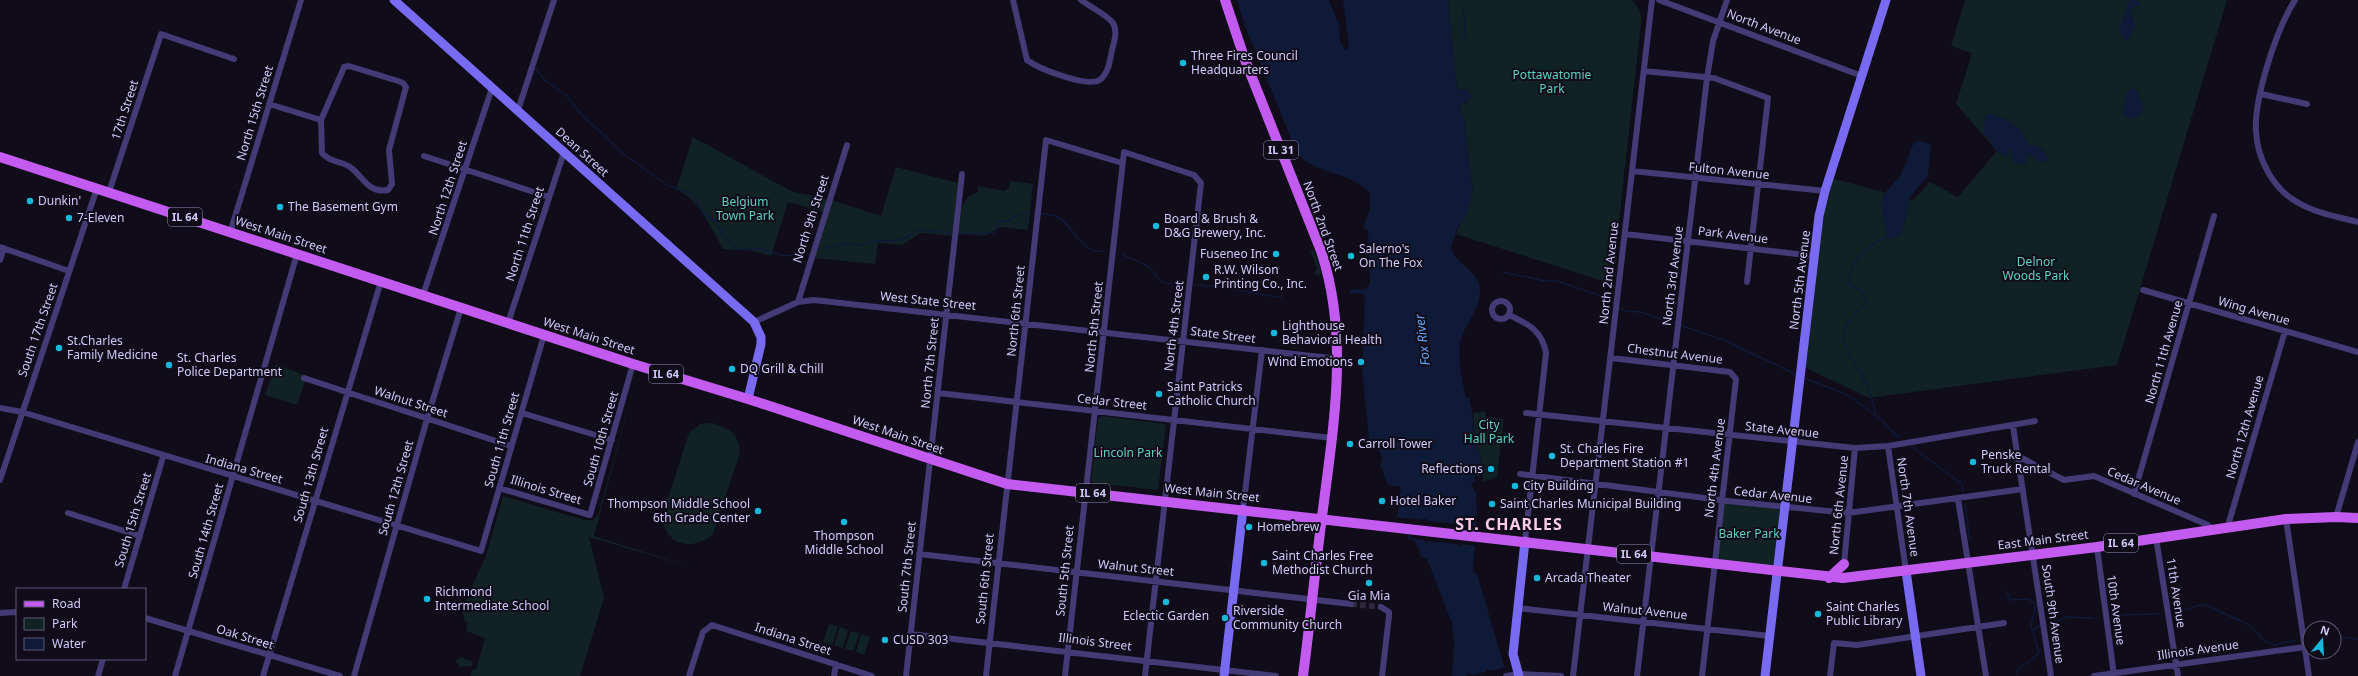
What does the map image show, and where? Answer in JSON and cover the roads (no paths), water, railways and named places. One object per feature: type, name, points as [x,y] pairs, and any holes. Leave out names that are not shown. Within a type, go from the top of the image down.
[{"type":"main road","name":"North 2nd Street","points":[[1225,0],[1245,60],[1325,262],[1334,302],[1339,359],[1332,438],[1321,520]]},
{"type":"main road","name":"West Main Street","points":[[0,157],[633,364],[748,399],[1008,484],[1243,509],[1321,520]]},
{"type":"main road","name":"East Main Street","points":[[1779,572],[1829,578],[1856,578],[2215,531],[2286,519],[2336,517],[2358,518]]},
{"type":"main road","name":"IL 64","points":[[1321,520],[1525,541],[1779,572]]},
{"type":"main road","name":"IL 31","points":[[1303,676],[1321,520]]},
{"type":"main road","points":[[1829,578],[1844,564],[1848,573],[1856,578]]},
{"type":"street","name":"North 15th Street","points":[[230,233],[301,0]]},
{"type":"street","name":"Dean Street","points":[[394,0],[754,322]]},
{"type":"street","points":[[518,110],[554,0]]},
{"type":"street","points":[[1012,0],[1027,60],[1078,81],[1092,83],[1100,80],[1106,72],[1115,32],[1114,25],[1108,18],[1081,0]]},
{"type":"street","name":"North 2nd Avenue","points":[[1573,676],[1652,0]]},
{"type":"street","name":"North Avenue","points":[[1659,0],[1862,76]]},
{"type":"street","name":"North 3rd Avenue","points":[[1637,676],[1707,78],[1713,41],[1727,0]]},
{"type":"street","name":"North 5th Avenue","points":[[1766,676],[1819,216],[1825,191],[1886,0]]},
{"type":"street","points":[[2295,0],[2279,33],[2261,94],[2257,113],[2258,147],[2272,178],[2283,191],[2296,202],[2315,210],[2358,222]]},
{"type":"street","name":"17th Street","points":[[109,192],[161,34],[234,59]]},
{"type":"street","points":[[349,66],[403,83],[406,89],[389,150],[389,167],[392,184],[389,190],[384,191],[366,185],[349,166],[325,157],[321,146],[321,120],[344,67],[349,66]]},
{"type":"street","points":[[1644,70],[1714,78],[1768,98],[1747,282]]},
{"type":"street","name":"North 12th Street","points":[[423,295],[492,88]]},
{"type":"street","points":[[2261,94],[2307,104]]},
{"type":"street","points":[[269,104],[321,120]]},
{"type":"street","name":"North 6th Street","points":[[1008,484],[1046,140],[1122,163]]},
{"type":"street","name":"North 9th Street","points":[[798,302],[847,144]]},
{"type":"street","name":"North 11th Street","points":[[508,323],[564,152]]},
{"type":"street","name":"North 4th Street","points":[[1122,163],[1124,152],[1199,178],[1201,183],[1145,676]]},
{"type":"street","points":[[424,156],[549,197]]},
{"type":"street","name":"North 5th Street","points":[[1085,492],[1122,163]]},
{"type":"street","name":"Fulton Avenue","points":[[1632,171],[1758,186],[1825,191]]},
{"type":"street","name":"North 7th Street","points":[[929,459],[938,393],[962,174]]},
{"type":"street","name":"South 17th Street","points":[[0,480],[97,188]]},
{"type":"street","name":"North 11th Avenue","points":[[2134,494],[2214,216]]},
{"type":"street","name":"Park Avenue","points":[[1625,234],[1814,256]]},
{"type":"street","points":[[0,260],[2,248],[70,271]]},
{"type":"street","name":"South 14th Street","points":[[175,676],[297,254]]},
{"type":"street","name":"South 13th Street","points":[[263,676],[381,281]]},
{"type":"street","name":"Wing Avenue","points":[[2143,290],[2358,352]]},
{"type":"street","name":"West State Street","points":[[754,322],[798,302],[814,300],[1104,333]]},
{"type":"street","name":"South 12th Street","points":[[354,676],[427,419],[461,308]]},
{"type":"street","points":[[1509,315],[1532,326],[1544,342],[1546,353],[1513,654],[1518,675]]},
{"type":"street","points":[[748,399],[761,344],[761,337],[754,322]]},
{"type":"street","name":"North 12th Avenue","points":[[2227,529],[2285,331]]},
{"type":"street","name":"State Street","points":[[1104,333],[1339,359]]},
{"type":"street","name":"South 11th Street","points":[[482,550],[544,335]]},
{"type":"street","points":[[1224,673],[1262,350]]},
{"type":"street","name":"Chestnut Avenue","points":[[1611,358],[1730,372],[1735,375]]},
{"type":"street","name":"South 10th Street","points":[[585,514],[590,515],[633,364]]},
{"type":"street","name":"North 4th Avenue","points":[[1702,676],[1730,435],[1736,379],[1735,375]]},
{"type":"street","name":"Walnut Street","points":[[304,378],[512,446]]},
{"type":"street","name":"Cedar Street","points":[[938,393],[1332,438]]},
{"type":"street","name":"Indiana Street","points":[[0,408],[22,412],[164,457],[482,550]]},
{"type":"street","points":[[522,413],[612,440]]},
{"type":"street","name":"State Avenue","points":[[1526,413],[1539,413],[1793,443],[1855,448],[1888,446],[2013,426],[2035,421]]},
{"type":"street","name":"South 9th Avenue","points":[[2013,426],[2034,555],[2051,676]]},
{"type":"street","points":[[2336,517],[2358,442]]},
{"type":"street","name":"North 7th Avenue","points":[[1888,446],[1906,571]]},
{"type":"street","name":"North 6th Avenue","points":[[1844,564],[1855,448]]},
{"type":"street","name":"Cedar Avenue","points":[[2018,456],[2064,480],[2094,476],[2208,525],[2215,531]]},
{"type":"street","name":"South 15th Street","points":[[124,588],[164,457]]},
{"type":"street","name":"South 7th Street","points":[[906,676],[929,459]]},
{"type":"street","name":"Cedar Avenue","points":[[1520,474],[1785,508],[1848,513],[2023,489]]},
{"type":"street","name":"South 6th Street","points":[[986,676],[1008,484]]},
{"type":"street","name":"Illinois Street","points":[[499,488],[585,514]]},
{"type":"street","name":"South 5th Street","points":[[1065,676],[1085,492]]},
{"type":"street","points":[[1958,498],[1986,676]]},
{"type":"street","points":[[68,514],[140,536]]},
{"type":"street","points":[[2286,519],[2302,627]]},
{"type":"street","name":"11th Avenue","points":[[2156,538],[2178,676]]},
{"type":"street","name":"10th Avenue","points":[[2097,547],[2114,675]]},
{"type":"street","name":"Walnut Street","points":[[919,554],[1351,604]]},
{"type":"street","points":[[1906,571],[1921,676]]},
{"type":"street","name":"Walnut Avenue","points":[[1518,608],[1770,636]]},
{"type":"street","points":[[1382,676],[1389,616],[1384,609]]},
{"type":"street","points":[[0,613],[16,612]]},
{"type":"street","name":"Oak Street","points":[[146,618],[340,676]]},
{"type":"street","points":[[1830,676],[1834,643],[1850,646],[1979,628],[2004,623]]},
{"type":"street","name":"Indiana Street","points":[[690,676],[703,632],[712,625],[872,676]]},
{"type":"street","name":"Illinois Street","points":[[910,634],[1068,650],[1147,660],[1224,673],[1276,676]]},
{"type":"street","name":"Illinois Avenue","points":[[2094,676],[2114,675],[2302,647]]},
{"type":"street","points":[[98,676],[103,660]]},
{"type":"street","points":[[2307,660],[2309,676]]},
{"type":"street","points":[[834,676],[836,664]]},
{"type":"street","points":[[1507,676],[1561,676]]},
{"type":"water","name":"Fox River","points":[[1237,0],[1329,0],[1339,25],[1340,42],[1346,50],[1349,47],[1343,0],[1448,0],[1457,88],[1469,91],[1472,97],[1470,100],[1461,104],[1459,108],[1464,118],[1473,192],[1464,221],[1459,224],[1451,247],[1457,258],[1479,282],[1480,289],[1478,304],[1460,344],[1460,365],[1463,385],[1466,398],[1469,398],[1481,465],[1481,475],[1474,477],[1475,481],[1471,484],[1476,493],[1477,510],[1473,572],[1477,574],[1507,676],[1452,676],[1454,641],[1452,623],[1427,559],[1420,556],[1419,548],[1413,540],[1408,539],[1409,519],[1397,517],[1401,487],[1388,485],[1380,465],[1382,457],[1375,444],[1369,440],[1362,369],[1365,298],[1363,294],[1350,293],[1349,290],[1365,289],[1370,284],[1368,231],[1363,227],[1370,209],[1370,194],[1364,187],[1355,181],[1313,166],[1297,153],[1245,26]]},
{"type":"water","points":[[2129,0],[2138,0],[2140,6],[2133,7],[2131,13],[2135,26],[2128,40],[2123,39],[2119,30]]},
{"type":"water","points":[[2132,87],[2137,92],[2144,109],[2137,118],[2127,118],[2122,114],[2127,92]]},
{"type":"water","points":[[1986,114],[2001,117],[2020,129],[2028,145],[2038,147],[2044,151],[2048,157],[2046,161],[2038,162],[2035,158],[2028,155],[2025,159],[2026,165],[2013,162],[2011,150],[2009,150],[2006,158],[1994,149],[1991,140],[1983,133]]},
{"type":"water","points":[[1920,141],[1931,144],[1928,176],[1909,198],[1908,211],[1902,233],[1891,240],[1887,237],[1881,202],[1883,195],[1901,175],[1914,142]]},
{"type":"waterway","points":[[1463,7],[1465,22],[1464,38]]},
{"type":"waterway","points":[[535,69],[546,81],[566,95],[582,115],[625,155],[667,185],[692,194],[705,215],[716,221],[723,235],[734,247],[743,250],[758,248],[785,256],[808,253]]},
{"type":"waterway","points":[[959,234],[994,233],[998,222],[1008,221],[1022,213],[1030,213]]},
{"type":"waterway","points":[[1042,214],[1057,217],[1068,226],[1083,244],[1095,251],[1103,251]]},
{"type":"waterway","points":[[818,250],[841,244],[861,245],[875,241],[901,240],[919,230],[951,233]]},
{"type":"waterway","points":[[1876,415],[1869,389],[1847,352],[1843,343],[1843,335],[1846,326],[1867,303],[1862,291],[1849,284],[1852,268],[1860,255],[1880,240],[1887,237]]},
{"type":"waterway","points":[[1122,254],[1147,266],[1162,282],[1180,282]]},
{"type":"waterway","points":[[1502,272],[1545,281],[1557,281],[1607,298],[1614,303]]},
{"type":"waterway","points":[[1196,285],[1221,287],[1282,298]]},
{"type":"waterway","points":[[1618,307],[1625,311],[1641,312],[1676,324]]},
{"type":"waterway","points":[[1680,325],[1726,341],[1797,375]]},
{"type":"waterway","points":[[1804,378],[1848,395],[1881,419],[1893,433],[1900,437]]},
{"type":"waterway","points":[[1911,446],[1962,484],[1963,491]]},
{"type":"waterway","points":[[1965,505],[1970,540]]},
{"type":"waterway","points":[[2007,591],[2010,600],[2029,599],[2036,605],[2031,626],[2039,652],[2034,658],[2021,667],[2016,674]]},
{"type":"waterway","points":[[2173,613],[2204,604],[2247,624],[2255,630],[2264,641],[2275,645],[2296,640]]},
{"type":"waterway","points":[[2112,615],[2161,614]]},
{"type":"waterway","points":[[2047,625],[2067,617],[2093,618]]},
{"type":"waterway","points":[[2032,630],[2040,625]]},
{"type":"waterway","points":[[2342,637],[2358,639]]},
{"type":"tunnel","points":[[1351,604],[1381,607]]},
{"type":"place","name":"Three Fires Council Headquarters","points":[[1183,63]]},
{"type":"place","name":"Dunkin'","points":[[30,201]]},
{"type":"place","name":"The Basement Gym","points":[[280,207]]},
{"type":"place","name":"7-Eleven","points":[[69,218]]},
{"type":"place","name":"Board & Brush & D&G Brewery, Inc.","points":[[1156,226]]},
{"type":"place","name":"Fuseneo Inc","points":[[1276,254]]},
{"type":"place","name":"Salerno's On The Fox","points":[[1351,256]]},
{"type":"place","name":"R.W. Wilson Printing Co., Inc.","points":[[1206,277]]},
{"type":"place","name":"Lighthouse Behavioral Health","points":[[1274,333]]},
{"type":"place","name":"St.Charles Family Medicine","points":[[59,348]]},
{"type":"place","name":"Wind Emotions","points":[[1361,362]]},
{"type":"place","name":"St. Charles Police Department","points":[[169,365]]},
{"type":"place","name":"DQ Grill & Chill","points":[[732,369]]},
{"type":"place","name":"Saint Patricks Catholic Church","points":[[1159,394]]},
{"type":"place","name":"Carroll Tower","points":[[1350,444]]},
{"type":"place","name":"St. Charles Fire Department Station #1","points":[[1552,456]]},
{"type":"place","name":"Penske Truck Rental","points":[[1973,462]]},
{"type":"place","name":"Reflections","points":[[1491,469]]},
{"type":"place","name":"City Building","points":[[1515,486]]},
{"type":"place","name":"Hotel Baker","points":[[1382,501]]},
{"type":"place","name":"Saint Charles Municipal Building","points":[[1492,504]]},
{"type":"place","name":"Thompson Middle School 6th Grade Center","points":[[758,511]]},
{"type":"place","name":"Thompson Middle School","points":[[844,522]]},
{"type":"place","name":"Homebrew","points":[[1249,527]]},
{"type":"place","name":"Saint Charles Free Methodist Church","points":[[1264,563]]},
{"type":"place","name":"Arcada Theater","points":[[1537,578]]},
{"type":"place","name":"Gia Mia","points":[[1369,583]]},
{"type":"place","name":"Richmond Intermediate School","points":[[427,599]]},
{"type":"place","name":"Eclectic Garden","points":[[1166,602]]},
{"type":"place","name":"Saint Charles Public Library","points":[[1818,614]]},
{"type":"place","name":"Riverside Community Church","points":[[1225,618]]},
{"type":"place","name":"CUSD 303","points":[[885,640]]},
{"type":"district","name":"ST. CHARLES","points":[[1509,524]]},
{"type":"park label","name":"Pottawatomie Park","points":[[1552,82]]},
{"type":"park label","name":"Belgium Town Park","points":[[745,209]]},
{"type":"park label","name":"Delnor Woods Park","points":[[2036,269]]},
{"type":"park label","name":"City Hall Park","points":[[1489,432]]},
{"type":"park label","name":"Lincoln Park","points":[[1128,453]]},
{"type":"park label","name":"Baker Park","points":[[1749,534]]}]
